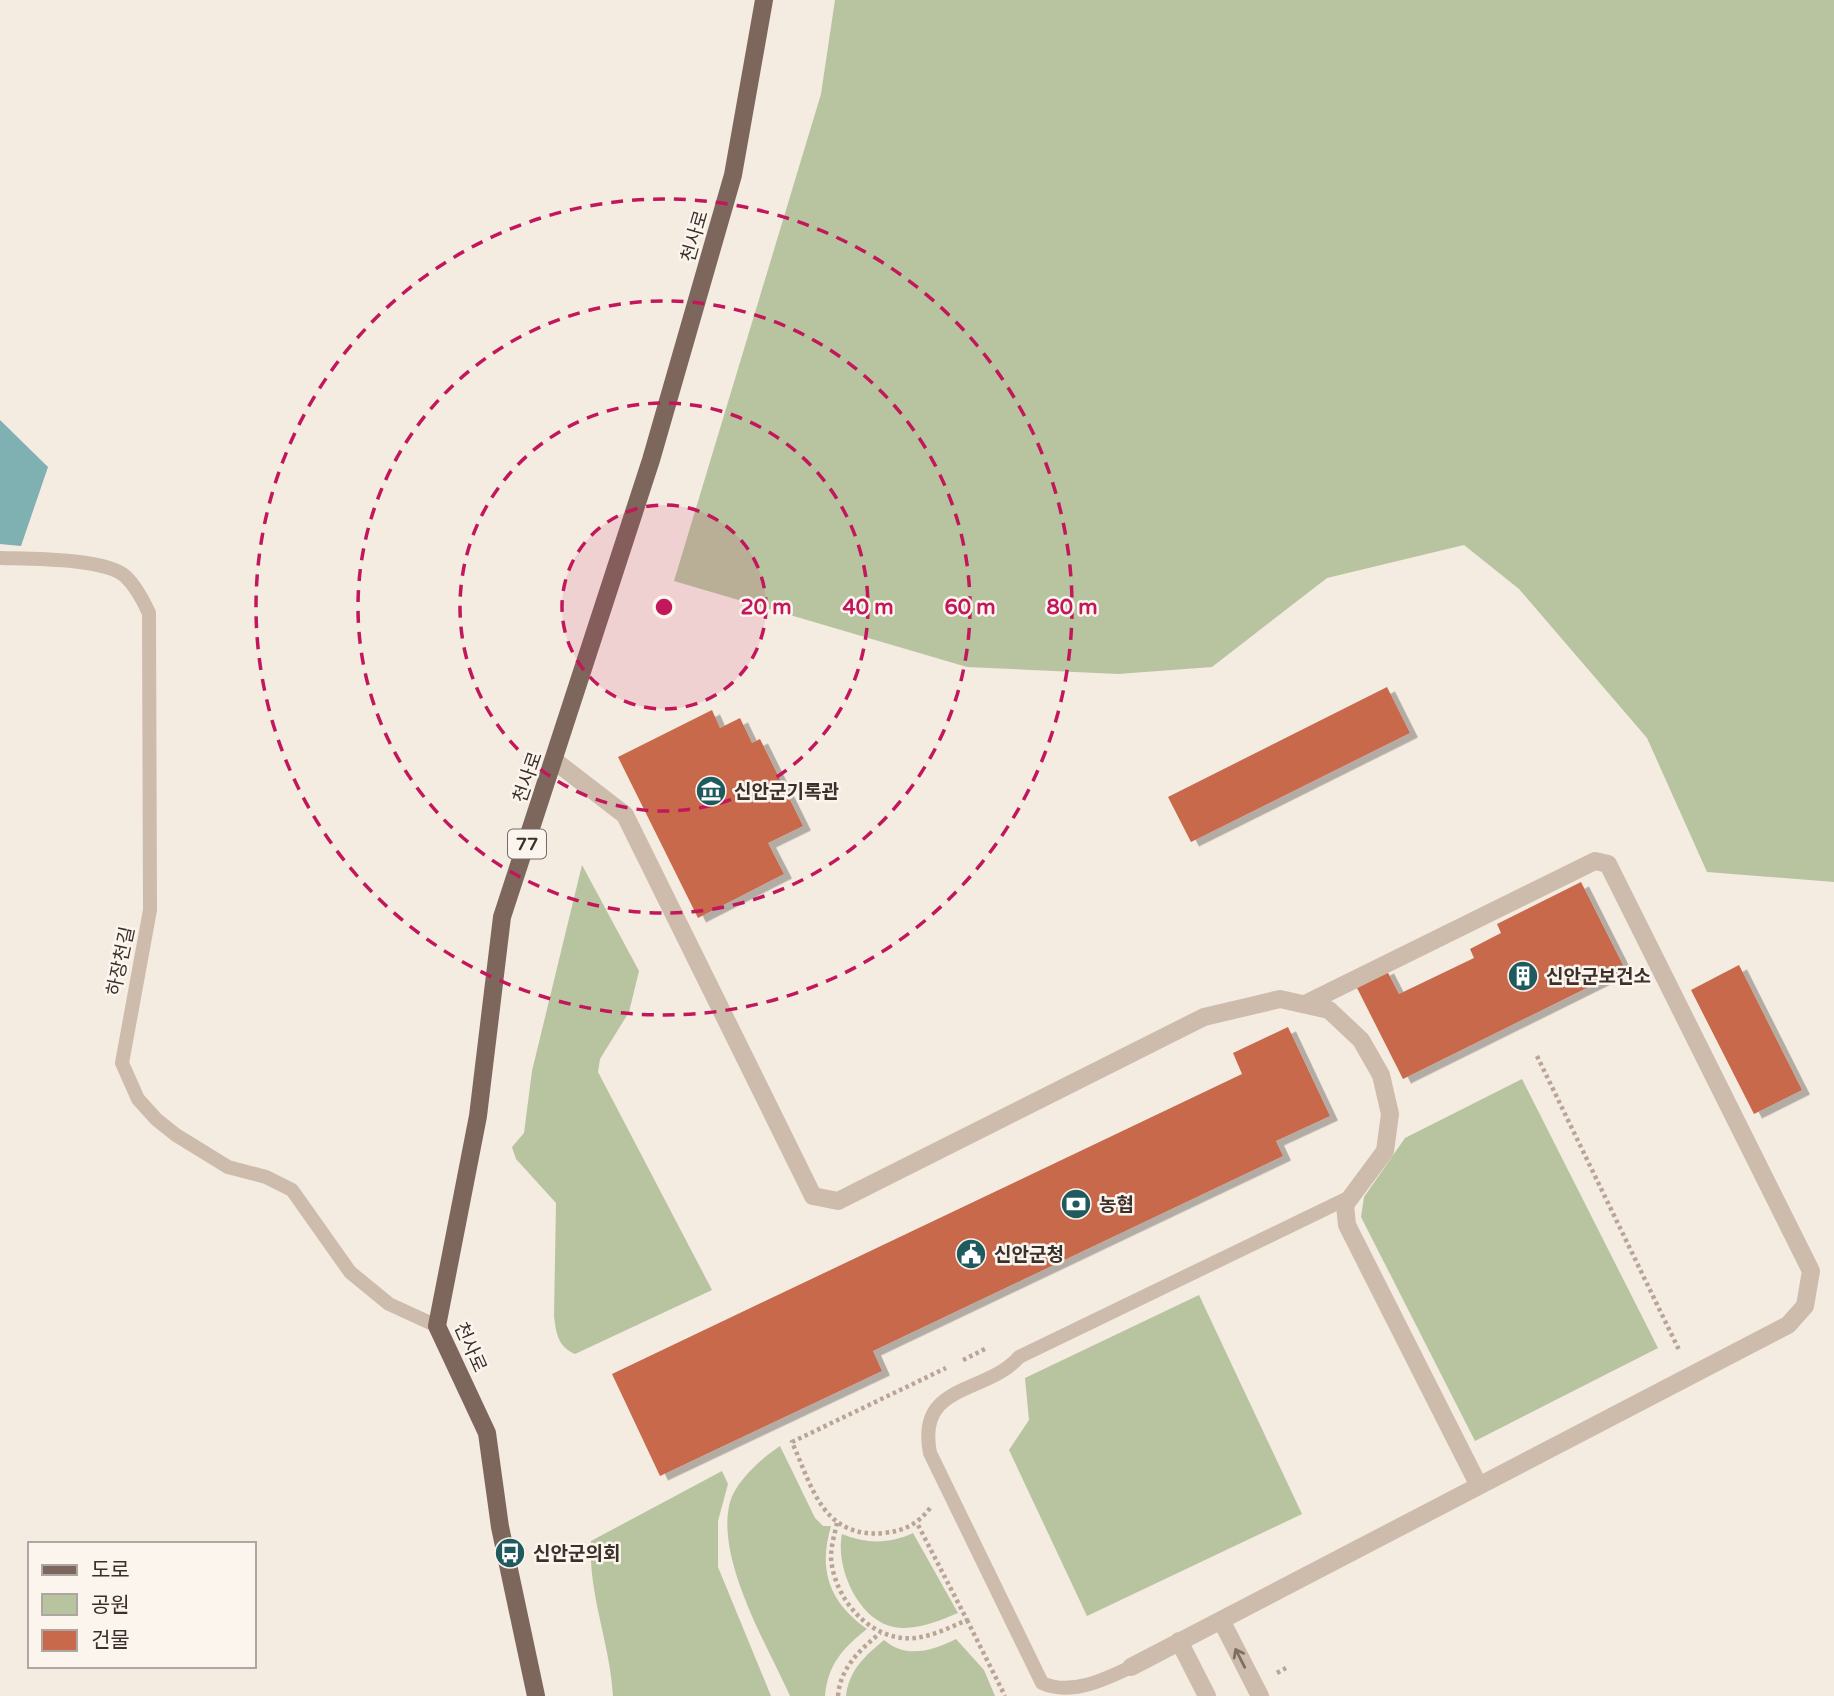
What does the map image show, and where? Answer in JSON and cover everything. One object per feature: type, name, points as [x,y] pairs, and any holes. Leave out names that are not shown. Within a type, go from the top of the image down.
[{"type":"main road","name":"천사로","points":[[536,1696],[500,1527],[487,1433],[437,1326],[478,1116],[502,917],[651,460],[733,175],[764,0]]},
{"type":"street","points":[[555,761],[625,815],[813,1196],[838,1201],[1204,1017],[1280,999],[1329,1010],[1361,1040],[1381,1075],[1390,1114],[1385,1151],[1345,1205],[1347,1225],[1479,1486]]},
{"type":"street","points":[[1131,1667],[1788,1325],[1805,1306],[1811,1272],[1608,864],[1595,861],[1305,1004]]},
{"type":"street","points":[[1221,1619],[1260,1696]]},
{"type":"street","points":[[1179,1641],[1207,1696]]},
{"type":"lane","name":"하장천길","points":[[0,558],[89,563],[124,575],[140,594],[149,613],[150,910],[122,1063],[138,1099],[176,1135],[228,1167],[266,1177],[292,1190],[350,1272],[388,1304],[437,1326]]},
{"type":"lane","points":[[1131,1667],[1092,1686],[1052,1689],[1042,1683],[930,1452],[928,1422],[937,1406],[951,1395],[1010,1368],[1019,1357],[1350,1196]]},
{"type":"path","points":[[1537,1056],[1692,1376]]},
{"type":"path","points":[[836,1523],[832,1567],[840,1590],[851,1610],[880,1633],[916,1638],[967,1620]]},
{"type":"path","points":[[917,1523],[1005,1696]]},
{"type":"path","points":[[838,1696],[842,1676],[850,1662],[880,1633]]},
{"type":"green space","points":[[835,0],[1834,0],[1834,882],[1707,872],[1647,738],[1519,589],[1464,545],[1327,578],[1212,667],[1118,674],[967,667],[674,581],[821,94]]},
{"type":"green space","points":[[582,865],[639,971],[629,1012],[600,1059],[598,1072],[712,1290],[575,1354],[561,1343],[554,1316],[556,1203],[516,1159],[512,1147],[524,1133],[532,1071]]},
{"type":"green space","points":[[1522,1079],[1658,1348],[1475,1441],[1361,1217],[1364,1197],[1405,1138]]},
{"type":"green space","points":[[1199,1295],[1302,1514],[1087,1616],[1009,1450],[1029,1420],[1025,1378]]},
{"type":"green space","points":[[780,1446],[815,1518],[823,1526],[831,1526],[826,1557],[830,1584],[835,1596],[854,1619],[867,1629],[838,1658],[829,1675],[825,1696],[790,1696],[746,1601],[730,1549],[727,1524],[733,1494],[750,1471]]},
{"type":"green space","points":[[722,1471],[728,1484],[718,1521],[718,1567],[771,1696],[613,1696],[593,1580],[591,1541]]},
{"type":"green space","points":[[913,1533],[958,1613],[918,1626],[894,1627],[870,1614],[852,1590],[842,1561],[842,1534],[860,1540],[878,1541]]},
{"type":"green space","points":[[956,1639],[984,1670],[995,1696],[846,1696],[854,1671],[884,1640],[901,1650],[919,1651]]},
{"type":"water","points":[[0,420],[48,467],[21,546],[0,544]]},
{"type":"building","points":[[1387,687],[1410,733],[1191,842],[1168,797]]},
{"type":"building","name":"신안군기록관","points":[[712,710],[720,728],[740,718],[752,743],[760,739],[803,826],[768,843],[784,874],[698,918],[618,757]]},
{"type":"building","name":"신안군보건소","points":[[1581,882],[1625,969],[1403,1079],[1355,984],[1386,969],[1399,994],[1474,958],[1470,949],[1501,933],[1497,924]]},
{"type":"building","points":[[1739,965],[1802,1090],[1754,1114],[1691,990]]},
{"type":"building","name":"신안군청","points":[[1288,1027],[1330,1116],[1276,1141],[1283,1156],[873,1351],[882,1371],[660,1476],[612,1374],[1242,1074],[1233,1053]]},
{"type":"place","name":"신안군기록관","points":[[711,791]]},
{"type":"place","name":"신안군보건소","points":[[1523,976]]},
{"type":"place","name":"농협","points":[[1076,1204]]},
{"type":"place","name":"신안군청","points":[[971,1254]]},
{"type":"place","name":"신안군의회","points":[[510,1553]]}]
